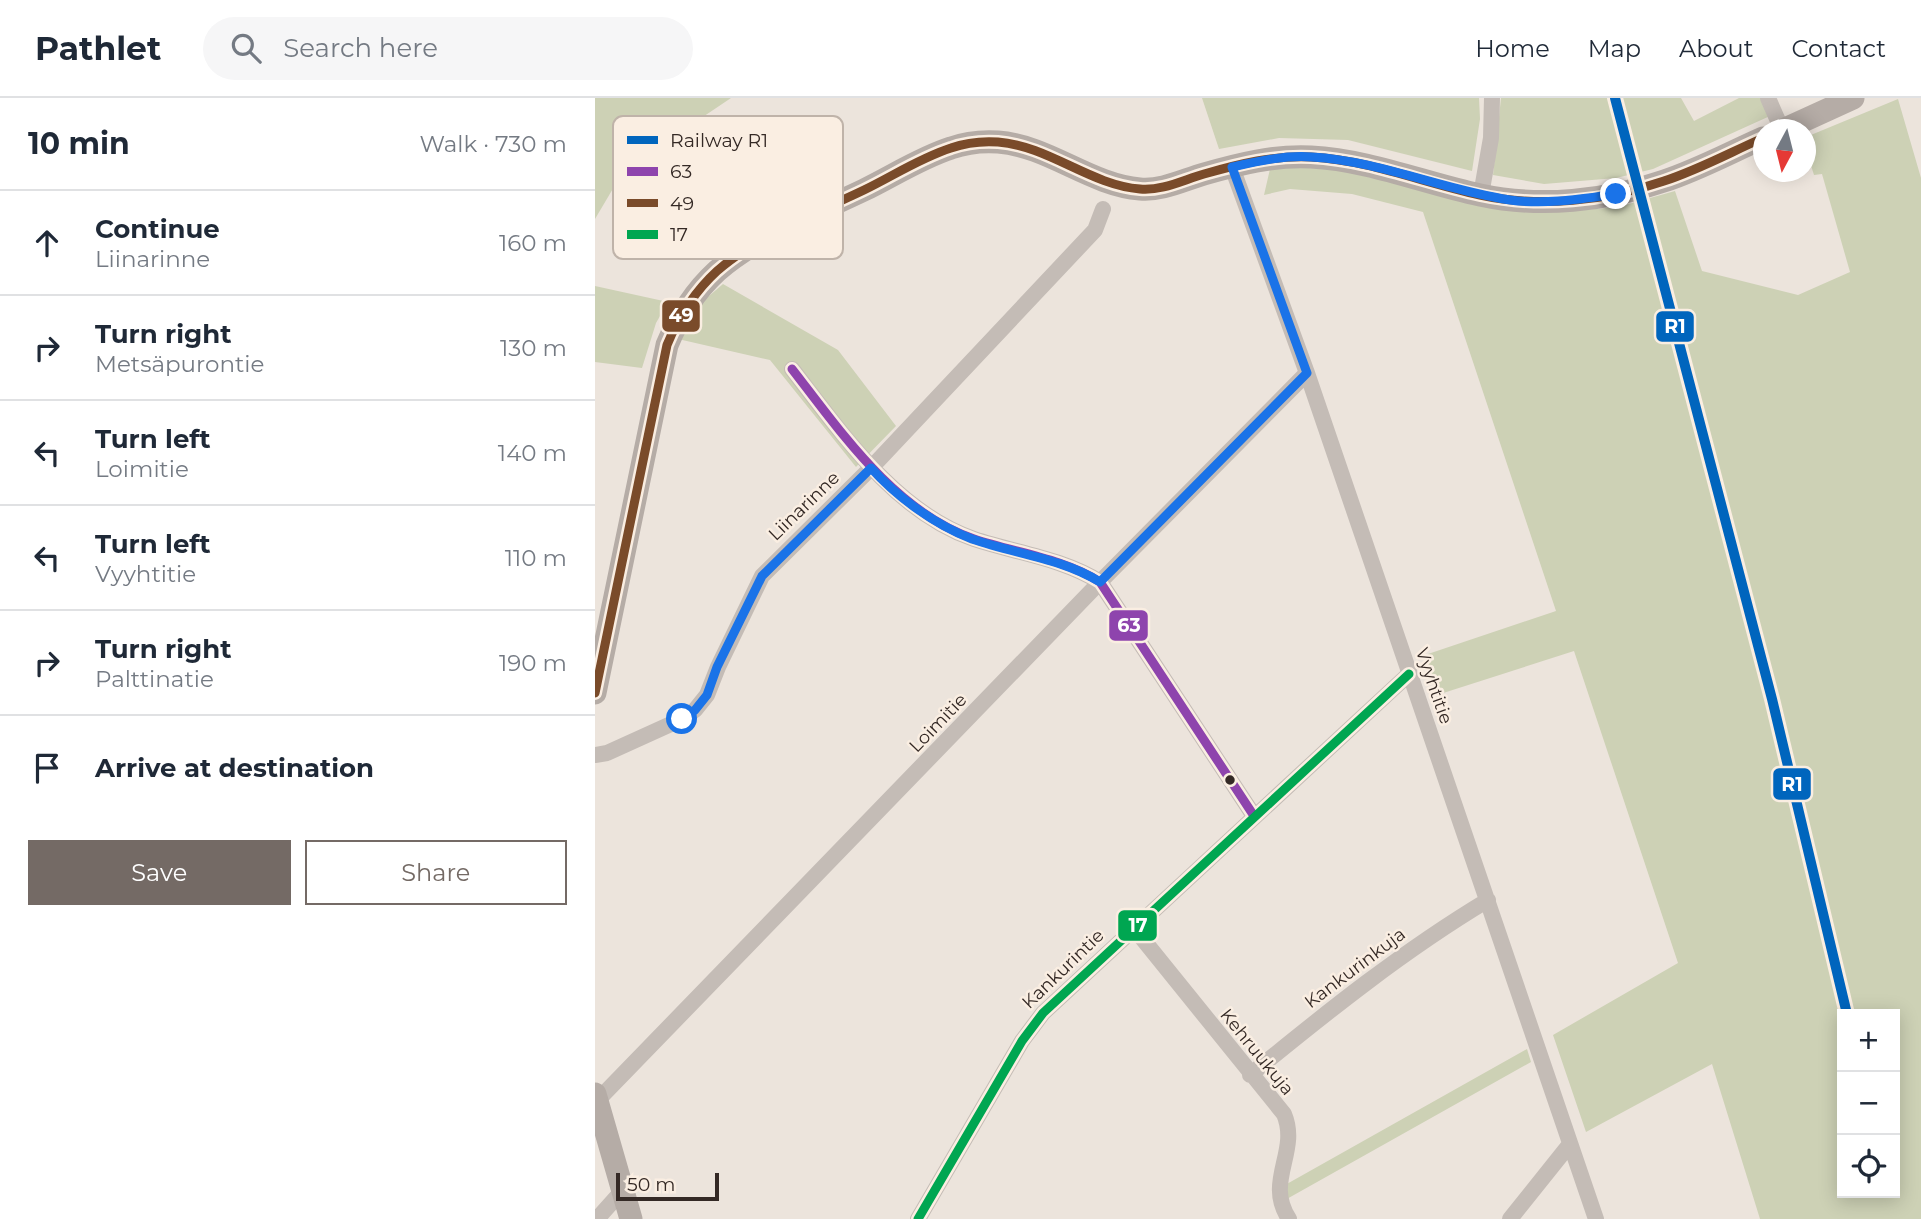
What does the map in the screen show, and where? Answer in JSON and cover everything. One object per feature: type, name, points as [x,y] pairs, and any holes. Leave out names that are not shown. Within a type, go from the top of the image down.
[{"type":"street","points":[[1481,195],[1491,138],[1493,98]]},
{"type":"street","points":[[1768,98],[1778,119]]},
{"type":"street","points":[[1807,119],[1853,98]]},
{"type":"street","points":[[843,200],[932,155],[964,145],[986,142],[1012,144],[1042,153],[1119,184],[1142,189],[1169,186],[1232,167],[1283,157],[1310,157],[1349,161],[1481,195],[1539,202],[1616,194],[1665,181],[1753,142]]},
{"type":"street","name":"Vyyhtitie","points":[[1232,167],[1307,373],[1596,1219]]},
{"type":"street","name":"Liinarinne","points":[[595,755],[607,753],[682,719],[695,710],[707,695],[717,667],[762,576],[871,468],[1095,230],[1104,209]]},
{"type":"street","points":[[595,693],[667,345],[686,306],[719,270],[734,259]]},
{"type":"street","points":[[792,369],[871,468],[910,502],[945,526],[972,538],[1083,571],[1100,582],[1254,816]]},
{"type":"street","name":"Loimitie","points":[[596,1098],[1307,373]]},
{"type":"street","name":"Kankurintie","points":[[918,1219],[1032,1025],[1133,927],[1409,674]]},
{"type":"street","name":"Kankurinkuja","points":[[1250,1075],[1395,960],[1442,927],[1488,900]]},
{"type":"street","name":"Kehruukuja","points":[[1133,927],[1284,1114],[1289,1127],[1278,1195],[1282,1209],[1289,1219]]},
{"type":"street","points":[[596,1098],[631,1219]]},
{"type":"street","points":[[1510,1219],[1570,1144]]},
{"type":"street","points":[[597,1219],[622,1191]]},
{"type":"green space","points":[[595,98],[731,98],[704,116],[613,116],[613,189],[595,219]]},
{"type":"green space","points":[[1202,98],[1479,98],[1480,119],[1472,171],[1348,140],[1279,138],[1219,149]]},
{"type":"green space","points":[[1501,98],[1681,98],[1694,121],[1739,98],[1761,98],[1770,116],[1753,119],[1753,124],[1653,169],[1616,178],[1544,184],[1493,175]]},
{"type":"green space","points":[[1898,99],[1921,178],[1921,1219],[1760,1219],[1712,1064],[1586,1132],[1553,1035],[1678,963],[1574,651],[1437,695],[1425,655],[1556,611],[1423,212],[1352,194],[1290,189],[1264,195],[1270,169],[1309,163],[1570,211],[1618,207],[1675,191],[1702,271],[1798,295],[1850,272],[1822,174],[1816,175],[1816,133]]},
{"type":"green space","points":[[723,284],[838,350],[896,426],[856,467],[770,360],[678,339],[695,308]]},
{"type":"green space","points":[[595,286],[668,302],[656,323],[642,368],[595,362]]},
{"type":"green space","points":[[1527,1049],[1531,1062],[1285,1200],[1285,1185]]},
{"type":"rail line","name":"R1","points":[[1615,98],[1772,699],[1846,1009]]},
{"type":"transit line","name":"49","points":[[843,200],[940,152],[980,142],[998,142],[1035,150],[1104,181],[1140,189],[1164,187],[1217,170],[1257,161],[1311,157],[1375,167],[1480,195],[1549,202],[1596,198],[1642,188],[1689,172],[1753,143]]},
{"type":"transit line","name":"49","points":[[595,693],[667,345],[694,296],[732,259]]},
{"type":"transit line","name":"63","points":[[792,369],[872,468],[919,510],[946,527],[974,539],[1070,567],[1100,582],[1254,816]]},
{"type":"transit line","name":"17","points":[[918,1219],[1022,1041],[1043,1013],[1409,674]]},
{"type":"route","points":[[682,719],[695,710],[707,695],[717,667],[762,576],[871,468],[910,502],[945,526],[972,538],[1083,571],[1100,582],[1307,373],[1232,167],[1283,157],[1310,157],[1349,161],[1481,195],[1512,200],[1567,201],[1616,194]]}]
